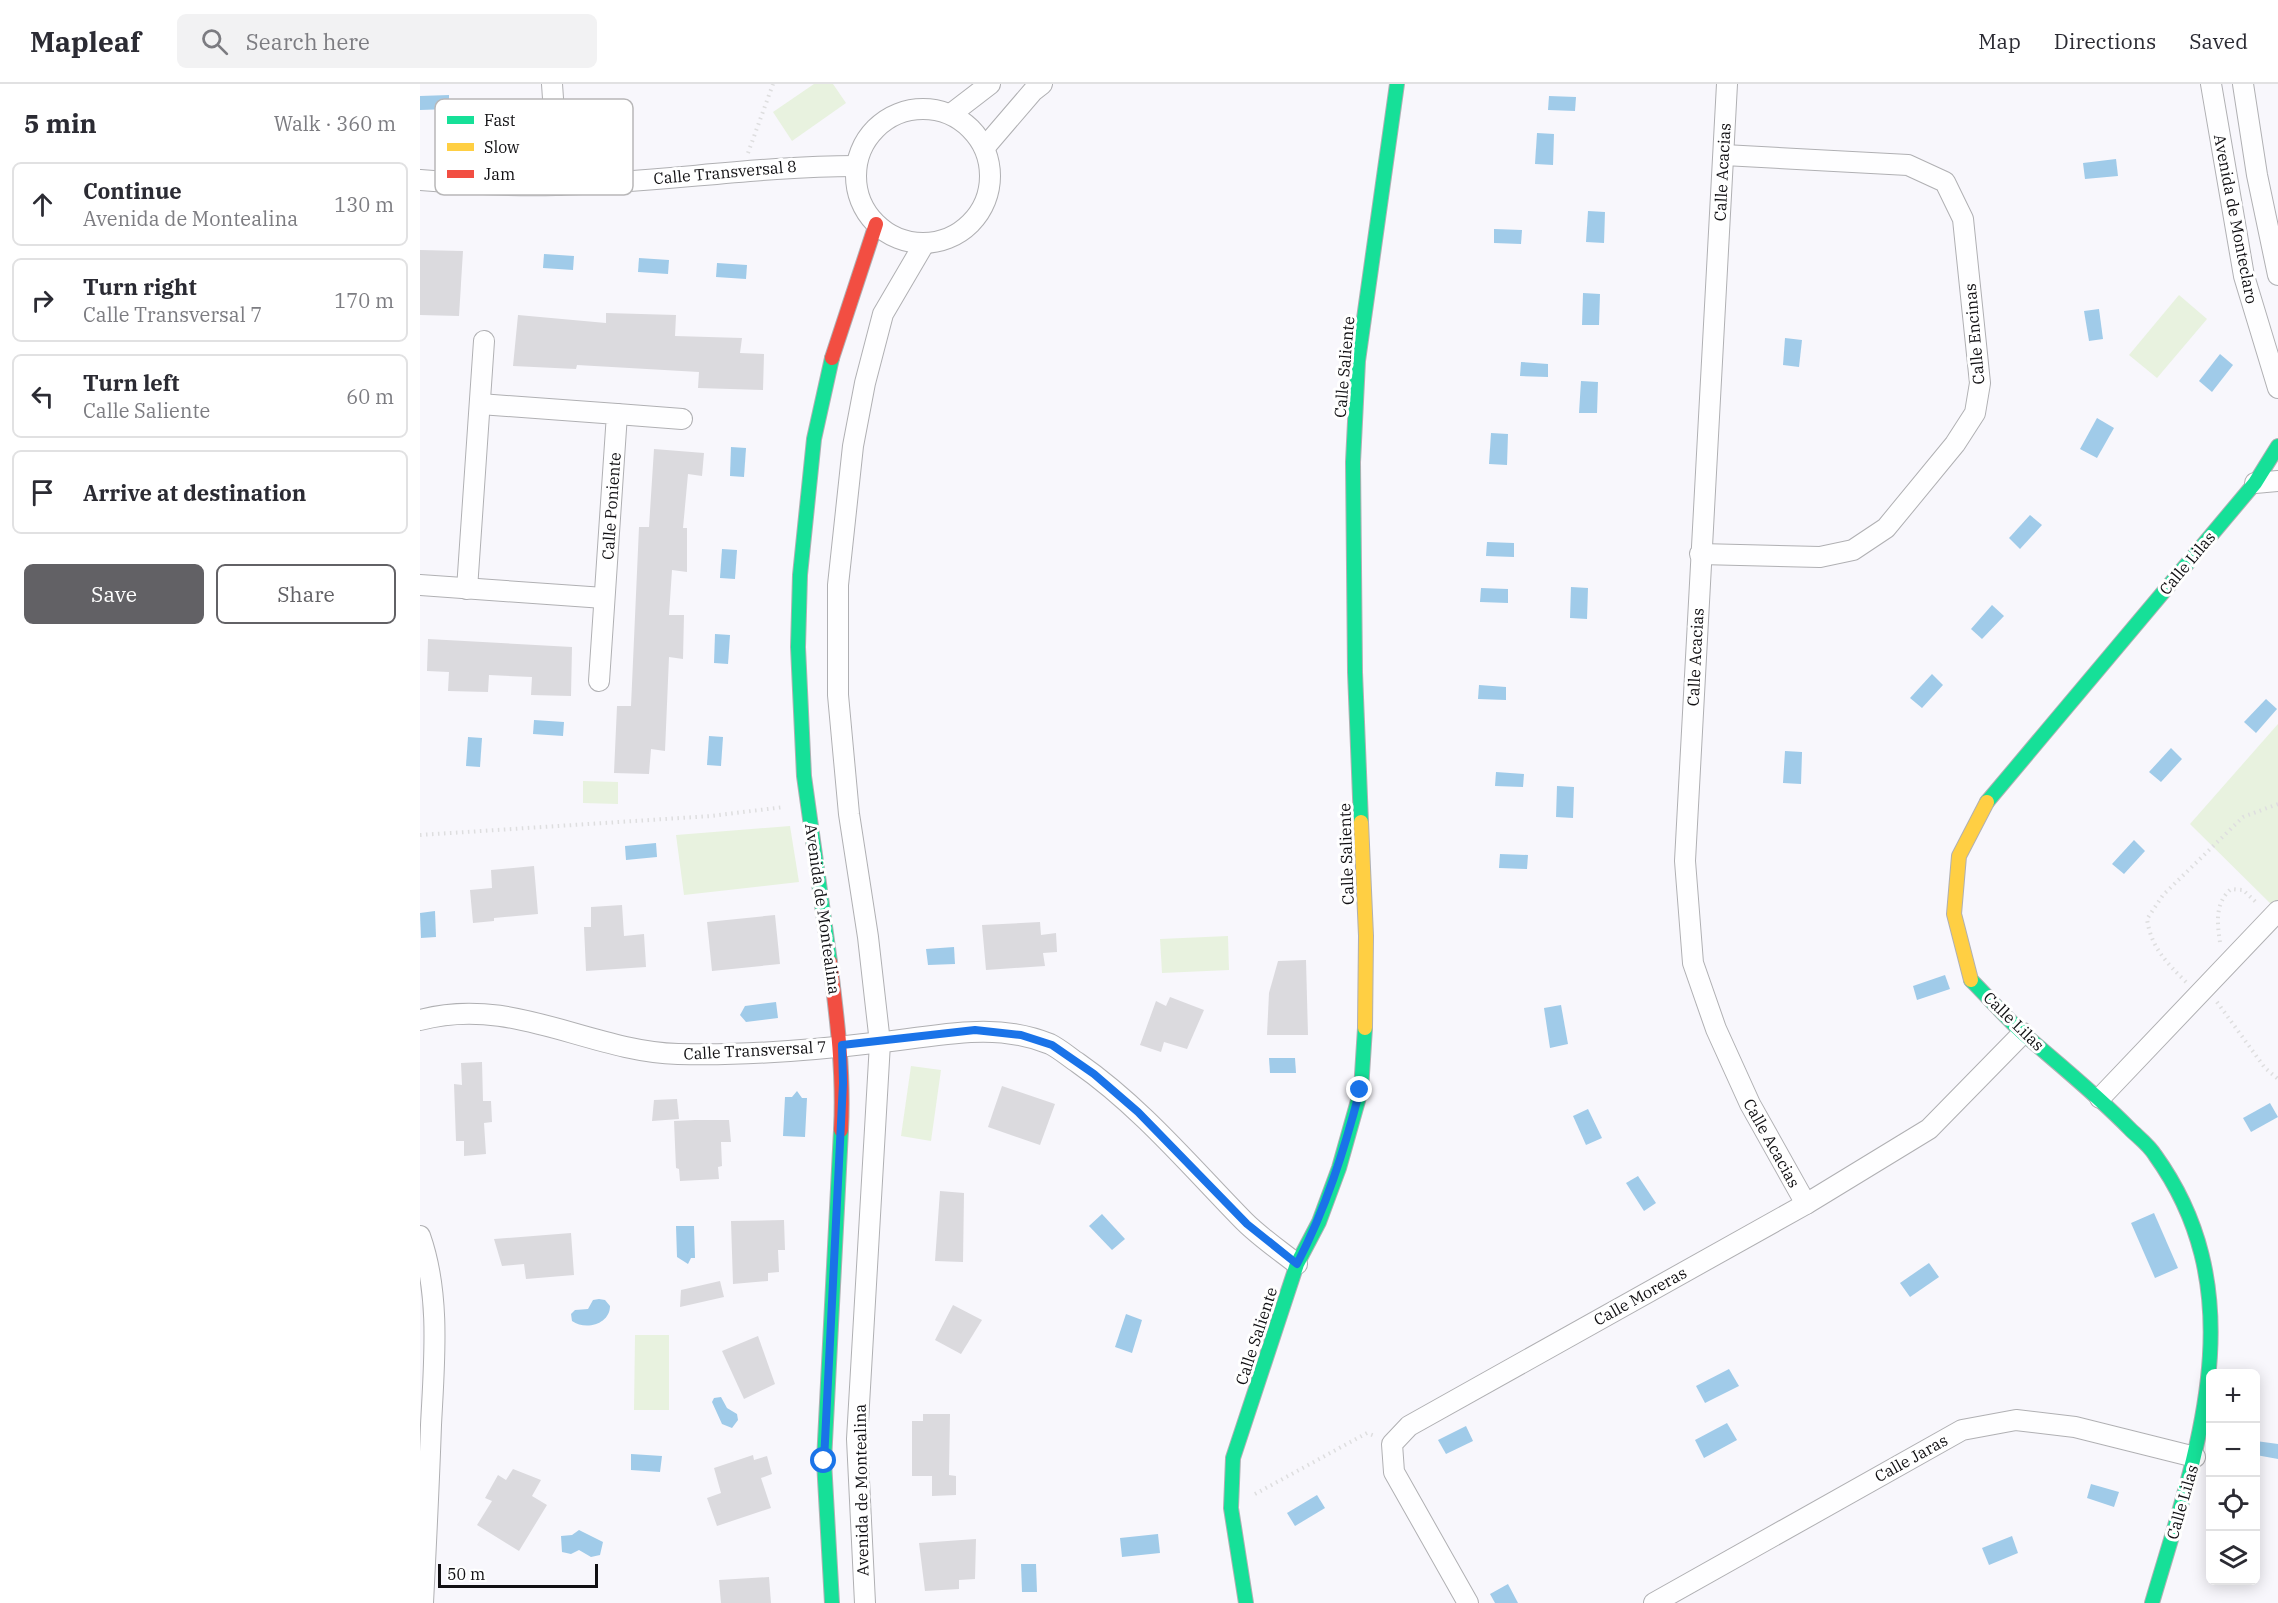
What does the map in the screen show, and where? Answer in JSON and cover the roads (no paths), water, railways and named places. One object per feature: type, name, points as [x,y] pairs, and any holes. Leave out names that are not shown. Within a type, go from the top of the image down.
[{"type":"street","points":[[552,84],[553,99]]},
{"type":"street","points":[[951,114],[990,84]]},
{"type":"street","points":[[985,147],[1033,91],[1042,84]]},
{"type":"street","name":"Calle Saliente","points":[[1246,1603],[1231,1508],[1233,1458],[1297,1264],[1319,1222],[1335,1179],[1360,1090],[1366,1011],[1366,947],[1355,672],[1353,462],[1358,361],[1397,84]]},
{"type":"street","name":"Calle Acacias","points":[[1727,84],[1685,861],[1693,963],[1716,1029],[1750,1104],[1806,1204]]},
{"type":"street","name":"Avenida de Monteclaro","points":[[2211,84],[2244,276],[2278,388]]},
{"type":"street","name":"Avenida de Monteclaro","points":[[2243,84],[2257,175],[2278,275]]},
{"type":"street","points":[[920,108],[951,114],[971,127],[985,147],[991,173],[987,200],[972,223],[950,238],[924,244],[906,242],[890,235],[876,224],[863,207],[856,187],[856,166],[867,137],[890,116],[920,108]]},
{"type":"street","name":"Calle Encinas","points":[[1700,554],[1820,557],[1853,550],[1886,528],[1955,444],[1975,413],[1980,383],[1963,219],[1945,182],[1908,165],[1724,155]]},
{"type":"street","name":"Calle Transversal 8","points":[[633,179],[804,166],[856,166]]},
{"type":"street","name":"Calle Transversal 8","points":[[420,180],[435,182]]},
{"type":"street","name":"Avenida de Montealina","points":[[832,1603],[824,1461],[843,1083],[842,1045],[804,776],[798,647],[805,508],[814,439],[832,358],[876,224]]},
{"type":"street","name":"Avenida de Montealina","points":[[865,1603],[857,1439],[880,1043],[868,937],[849,814],[838,695],[838,585],[853,446],[865,383],[884,314],[924,244]]},
{"type":"street","points":[[467,589],[484,341]]},
{"type":"street","points":[[480,404],[682,418]]},
{"type":"street","name":"Calle Poniente","points":[[599,681],[617,414]]},
{"type":"street","name":"Calle Lilas","points":[[2152,1603],[2195,1458],[2211,1365],[2210,1286],[2191,1219],[2155,1154],[2100,1098],[2023,1033],[1971,980],[1954,914],[1959,855],[1984,806],[2255,483],[2278,446]]},
{"type":"street","points":[[2255,483],[2278,482]]},
{"type":"street","points":[[420,585],[604,598]]},
{"type":"street","points":[[2100,1098],[2272,918]]},
{"type":"street","name":"Calle Transversal 7","points":[[420,1020],[436,1016],[492,1014],[527,1019],[620,1047],[676,1054],[760,1053],[880,1043],[975,1030],[1021,1035],[1052,1045],[1094,1074],[1138,1112],[1247,1224],[1297,1264]]},
{"type":"street","name":"Calle Moreras","points":[[1468,1603],[1394,1472],[1392,1444],[1409,1426],[1806,1204],[1929,1129],[2023,1033]]},
{"type":"street","points":[[420,1236],[426,1253],[433,1305],[433,1383],[423,1603]]},
{"type":"street","name":"Calle Jaras","points":[[1654,1603],[1962,1430],[2016,1420],[2063,1426],[2195,1458]]},
{"type":"water","points":[[449,95],[449,99],[435,99],[435,109],[420,110],[420,96]]},
{"type":"water","points":[[1549,96],[1576,97],[1575,111],[1548,110]]},
{"type":"water","points":[[1537,133],[1554,134],[1553,165],[1535,164]]},
{"type":"water","points":[[2116,159],[2118,176],[2085,179],[2083,163]]},
{"type":"water","points":[[1588,211],[1605,212],[1604,243],[1586,242]]},
{"type":"water","points":[[1494,229],[1522,230],[1521,244],[1494,243]]},
{"type":"water","points":[[544,254],[574,256],[573,270],[543,268]]},
{"type":"water","points":[[639,258],[669,260],[668,274],[638,272]]},
{"type":"water","points":[[717,263],[747,265],[746,279],[716,277]]},
{"type":"water","points":[[1583,293],[1600,294],[1599,325],[1582,325]]},
{"type":"water","points":[[2099,309],[2103,339],[2089,341],[2084,311]]},
{"type":"water","points":[[1785,338],[1802,340],[1799,367],[1783,365]]},
{"type":"water","points":[[2220,354],[2233,365],[2212,392],[2199,381]]},
{"type":"water","points":[[1521,362],[1548,364],[1548,377],[1520,376]]},
{"type":"water","points":[[1581,381],[1598,382],[1597,413],[1579,413]]},
{"type":"water","points":[[2097,418],[2114,428],[2097,458],[2080,449]]},
{"type":"water","points":[[1491,433],[1508,434],[1507,465],[1489,464]]},
{"type":"water","points":[[731,447],[746,448],[744,477],[730,476]]},
{"type":"water","points":[[2030,515],[2042,525],[2020,549],[2009,538]]},
{"type":"water","points":[[1487,542],[1514,543],[1514,557],[1486,556]]},
{"type":"water","points":[[722,549],[737,550],[735,579],[720,578]]},
{"type":"water","points":[[1571,587],[1588,588],[1587,619],[1570,618]]},
{"type":"water","points":[[1481,588],[1508,589],[1508,603],[1480,602]]},
{"type":"water","points":[[1992,605],[2004,616],[1982,639],[1971,629]]},
{"type":"water","points":[[715,634],[730,635],[728,664],[714,663]]},
{"type":"water","points":[[1932,674],[1943,685],[1922,708],[1910,698]]},
{"type":"water","points":[[1479,685],[1506,687],[1506,700],[1478,699]]},
{"type":"water","points":[[2266,699],[2277,709],[2256,733],[2244,722]]},
{"type":"water","points":[[534,720],[564,722],[563,736],[533,734]]},
{"type":"water","points":[[709,736],[723,737],[721,766],[707,765]]},
{"type":"water","points":[[468,737],[482,738],[480,767],[466,766]]},
{"type":"water","points":[[2171,748],[2182,759],[2161,782],[2149,772]]},
{"type":"water","points":[[1785,751],[1802,752],[1801,784],[1783,783]]},
{"type":"water","points":[[1496,772],[1524,774],[1523,787],[1495,786]]},
{"type":"water","points":[[1557,786],[1574,787],[1573,818],[1556,817]]},
{"type":"water","points":[[2134,840],[2145,851],[2124,874],[2112,864]]},
{"type":"water","points":[[656,843],[657,857],[626,860],[625,846]]},
{"type":"water","points":[[1500,854],[1528,855],[1527,869],[1499,868]]},
{"type":"water","points":[[435,911],[436,937],[421,938],[420,913]]},
{"type":"water","points":[[954,947],[955,964],[928,965],[926,949]]},
{"type":"water","points":[[1945,975],[1950,989],[1917,1000],[1913,986]]},
{"type":"water","points":[[776,1002],[778,1018],[746,1022],[740,1015],[745,1006]]},
{"type":"water","points":[[1561,1005],[1568,1044],[1550,1048],[1544,1008]]},
{"type":"water","points":[[1269,1058],[1295,1058],[1296,1073],[1270,1073]]},
{"type":"water","points":[[797,1091],[802,1098],[807,1098],[805,1137],[783,1136],[785,1097],[792,1097]]},
{"type":"water","points":[[2270,1103],[2278,1117],[2251,1132],[2243,1118]]},
{"type":"water","points":[[1588,1109],[1602,1138],[1586,1145],[1573,1116]]},
{"type":"water","points":[[1638,1176],[1656,1203],[1644,1211],[1626,1183]]},
{"type":"water","points":[[2154,1213],[2178,1268],[2155,1278],[2131,1223]]},
{"type":"water","points":[[1102,1214],[1125,1239],[1112,1250],[1089,1226]]},
{"type":"water","points":[[676,1226],[694,1226],[695,1258],[691,1258],[688,1264],[677,1257]]},
{"type":"water","points":[[1929,1263],[1939,1277],[1910,1297],[1900,1283]]},
{"type":"water","points":[[593,1300],[605,1300],[610,1306],[609,1312],[602,1321],[584,1325],[572,1321],[571,1314],[575,1310],[588,1309]]},
{"type":"water","points":[[1126,1314],[1142,1320],[1132,1353],[1115,1347]]},
{"type":"water","points":[[1729,1369],[1739,1386],[1705,1403],[1696,1386]]},
{"type":"water","points":[[721,1397],[727,1408],[737,1414],[738,1420],[732,1428],[722,1424],[712,1402],[714,1398]]},
{"type":"water","points":[[1727,1423],[1737,1440],[1704,1458],[1695,1440]]},
{"type":"water","points":[[1466,1426],[1473,1441],[1446,1454],[1438,1440]]},
{"type":"water","points":[[2260,1442],[2278,1444],[2278,1459],[2260,1456]]},
{"type":"water","points":[[631,1454],[662,1456],[660,1472],[631,1470]]},
{"type":"water","points":[[2091,1484],[2119,1492],[2114,1507],[2087,1498]]},
{"type":"water","points":[[1317,1495],[1325,1508],[1295,1526],[1287,1513]]},
{"type":"water","points":[[579,1530],[603,1542],[600,1555],[591,1557],[579,1550],[571,1554],[562,1552],[561,1536],[572,1535]]},
{"type":"water","points":[[1158,1534],[1160,1553],[1122,1557],[1120,1538]]},
{"type":"water","points":[[2012,1536],[2018,1553],[1989,1565],[1982,1548]]},
{"type":"water","points":[[1021,1564],[1036,1564],[1037,1592],[1022,1592]]},
{"type":"water","points":[[1508,1584],[1518,1603],[1495,1603],[1490,1594]]}]
